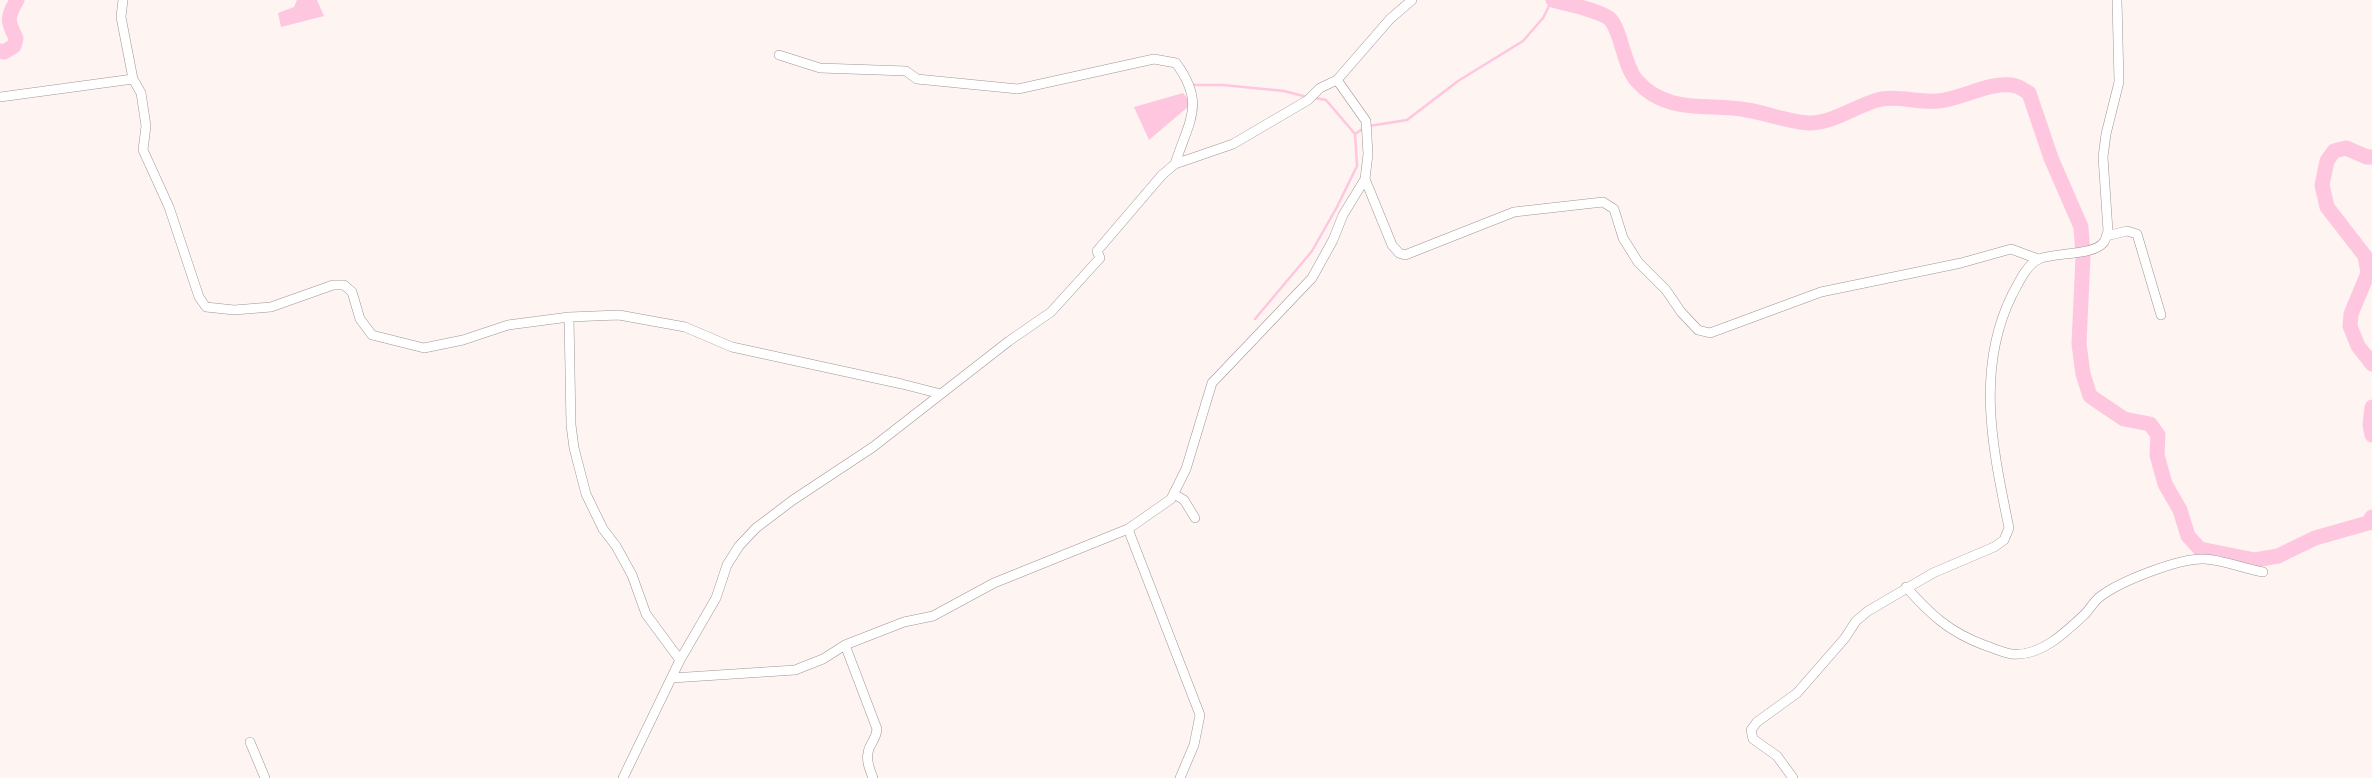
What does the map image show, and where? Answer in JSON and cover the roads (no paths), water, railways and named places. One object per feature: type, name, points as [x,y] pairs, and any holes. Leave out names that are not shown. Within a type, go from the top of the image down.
[{"type":"street","points":[[123,0],[121,17],[133,79],[141,93],[146,126],[143,150],[169,207],[199,296],[206,307],[234,310],[271,307],[334,285],[344,285],[352,292],[360,319],[372,335],[424,348],[463,340],[508,325],[619,315],[685,327],[732,347],[941,394]]},
{"type":"street","points":[[623,778],[680,660],[716,598],[727,565],[739,546],[756,528],[793,500],[873,447],[1009,341],[1051,312],[1100,258],[1097,251],[1162,175],[1175,164],[1233,144],[1308,100],[1320,88],[1337,80],[1390,19],[1412,0]]},
{"type":"street","points":[[1337,80],[1366,121],[1368,132],[1365,179],[1392,245],[1399,254],[1405,255],[1514,212],[1603,202],[1614,209],[1623,238],[1638,262],[1666,290],[1681,312],[1698,330],[1710,333],[1821,292],[1962,263],[2011,249],[2038,259],[2096,248],[2104,242],[2106,236],[2107,198],[2103,157],[2106,134],[2120,82],[2117,0]]},
{"type":"street","points":[[779,55],[820,68],[906,71],[917,79],[1018,89],[1154,59],[1176,63],[1187,79],[1194,105],[1175,164]]},
{"type":"street","points":[[0,98],[133,79]]},
{"type":"street","points":[[672,678],[690,679],[795,670],[823,658],[845,645],[904,622],[933,616],[994,583],[1128,529],[1171,499],[1186,469],[1212,383],[1312,278],[1333,240],[1343,215],[1365,179]]},
{"type":"street","points":[[2106,236],[2127,231],[2137,234],[2161,316]]},
{"type":"street","points":[[1793,778],[1776,756],[1753,739],[1751,730],[1757,722],[1797,693],[1845,638],[1856,622],[1868,611],[1933,572],[1994,547],[2004,540],[2009,528],[1990,422],[1990,369],[1993,346],[2004,311],[2020,279],[2038,259]]},
{"type":"street","points":[[569,318],[571,426],[574,448],[586,494],[603,529],[616,546],[632,575],[646,614],[680,660]]},
{"type":"street","points":[[1174,494],[1184,500],[1195,518]]},
{"type":"street","points":[[1128,529],[1200,715],[1194,745],[1180,778]]},
{"type":"street","points":[[1906,587],[1925,608],[1954,632],[2012,654],[2027,654],[2042,648],[2054,640],[2086,613],[2100,597],[2129,580],[2172,566],[2204,559],[2263,572]]},
{"type":"street","points":[[845,645],[877,729],[876,738],[868,752],[868,763],[873,778]]},
{"type":"street","points":[[250,742],[265,778]]},
{"type":"waterway","points":[[0,51],[4,52],[14,46],[16,38],[9,19],[17,0]]},
{"type":"waterway","points":[[1369,126],[1407,120],[1458,81],[1523,41],[1543,18],[1552,0]]},
{"type":"waterway","points":[[1553,0],[1588,9],[1607,17],[1612,21],[1628,65],[1637,81],[1649,92],[1662,99],[1689,106],[1733,108],[1810,123],[1827,120],[1882,99],[1948,100],[1987,88],[2006,85],[2018,87],[2029,93],[2051,158],[2081,227],[2083,256],[2079,344],[2083,374],[2090,396],[2124,419],[2150,424],[2158,435],[2157,455],[2165,484],[2180,510],[2188,536],[2200,549],[2255,560],[2278,556],[2315,538],[2368,523],[2372,517]]},
{"type":"waterway","points":[[1191,85],[1223,85],[1284,91],[1307,97]]},
{"type":"waterway","points":[[1315,98],[1326,100],[1355,134]]},
{"type":"waterway","points":[[1255,319],[1312,251],[1337,207],[1357,166],[1355,134],[1364,128]]},
{"type":"waterway","points":[[2372,157],[2367,157],[2346,148],[2334,151],[2327,161],[2322,185],[2327,207],[2365,256],[2368,273],[2351,314],[2350,326],[2358,346],[2372,364]]},
{"type":"waterway","points":[[2372,407],[2370,425],[2372,435]]},
{"type":"waterway","points":[[2368,523],[2372,529]]}]
